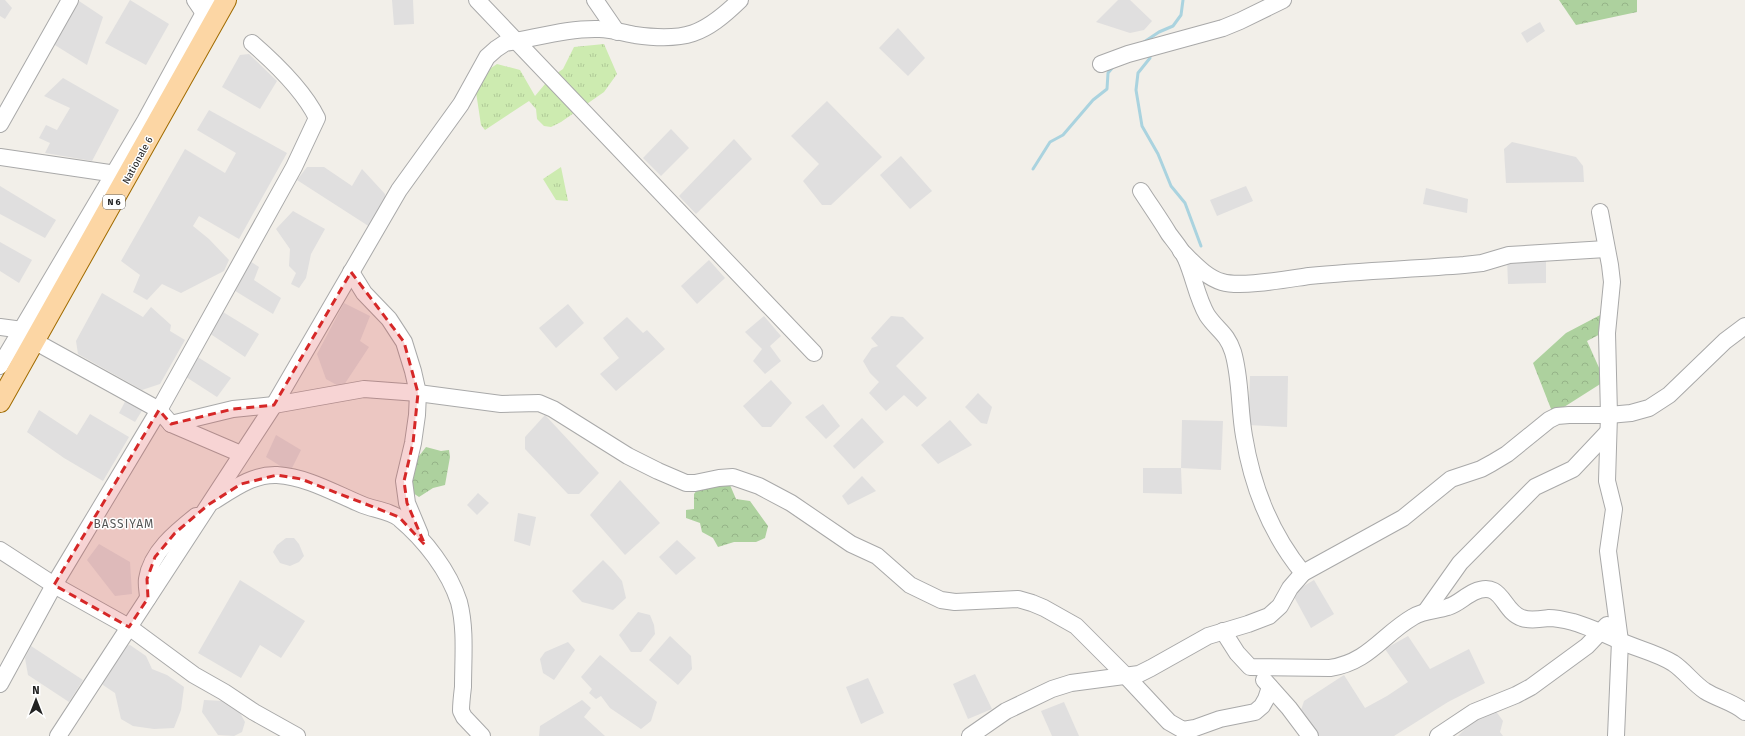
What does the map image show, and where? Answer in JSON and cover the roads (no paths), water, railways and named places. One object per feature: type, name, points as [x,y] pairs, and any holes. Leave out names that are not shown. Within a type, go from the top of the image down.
[{"type":"main road","name":"Nationale 6","points":[[0,402],[31,334],[121,175],[209,13],[226,0]]},
{"type":"street","points":[[0,124],[70,0]]},
{"type":"street","points":[[195,0],[209,13]]},
{"type":"street","points":[[477,0],[814,353]]},
{"type":"street","points":[[594,0],[617,32]]},
{"type":"street","points":[[58,736],[274,405],[399,190],[461,104],[487,58],[505,43],[585,29],[601,29],[667,38],[686,37],[721,19],[740,0]]},
{"type":"street","points":[[1100,64],[1128,54],[1223,28],[1283,0]]},
{"type":"street","points":[[0,684],[54,585],[159,410],[294,167],[317,118],[310,104],[285,75],[252,43]]},
{"type":"street","points":[[0,157],[121,175]]},
{"type":"street","points":[[1141,191],[1181,251],[1207,315],[1230,342],[1234,354],[1240,392],[1244,436],[1264,509],[1293,560],[1303,573]]},
{"type":"street","points":[[1600,212],[1612,282],[1607,334],[1609,415],[1607,481],[1614,509],[1608,551],[1620,641],[1616,736]]},
{"type":"street","points":[[1181,251],[1211,277],[1222,282],[1240,284],[1317,276],[1464,265],[1482,263],[1509,255],[1606,249]]},
{"type":"street","points":[[351,272],[364,293],[389,319],[404,342],[413,371],[418,393],[417,415],[413,443],[404,481],[407,503],[425,545]]},
{"type":"street","points":[[970,736],[1006,711],[1052,689],[1078,681],[1126,676],[1151,668],[1198,640],[1223,630],[1248,624],[1269,616],[1280,606],[1290,588],[1303,573],[1403,518],[1451,479],[1481,470],[1507,454],[1549,420],[1557,416],[1609,415],[1631,413],[1649,408],[1669,395],[1725,341],[1745,326]]},
{"type":"street","points":[[0,327],[31,334],[159,410],[171,424],[241,454]]},
{"type":"street","points":[[0,366],[31,334]]},
{"type":"street","points":[[171,424],[233,409],[274,405],[353,390],[375,389],[418,393],[501,404],[539,403],[553,409],[628,456],[686,483],[733,477],[759,486],[791,504],[851,544],[877,556],[910,585],[941,600],[955,602],[1018,599],[1044,608],[1076,626],[1169,722],[1190,733],[1220,719],[1254,712],[1262,706],[1270,687]]},
{"type":"street","points":[[1426,611],[1460,563],[1535,487],[1572,469],[1608,433]]},
{"type":"street","points":[[208,505],[240,484],[255,479],[277,475],[301,479],[364,505],[399,517],[425,545],[445,570],[459,603],[464,636],[461,711],[464,717],[482,736]]},
{"type":"street","points":[[0,550],[54,585],[129,627],[194,675],[224,692],[254,712],[297,736]]},
{"type":"street","points":[[1250,667],[1330,668],[1342,666],[1367,654],[1401,625],[1426,611],[1447,607],[1460,602],[1474,592],[1486,589],[1495,591],[1515,614],[1522,618],[1565,620],[1601,631],[1620,641],[1667,660],[1682,670],[1705,691],[1740,708],[1745,712]]},
{"type":"street","points":[[1438,736],[1474,712],[1516,695],[1531,687],[1587,646],[1617,615]]},
{"type":"street","points":[[1223,630],[1237,653],[1289,708],[1310,736]]},
{"type":"waterway","points":[[1144,42],[1159,32],[1173,26],[1181,15],[1183,0]]},
{"type":"waterway","points":[[1150,54],[1150,58],[1138,73],[1136,90],[1142,126],[1158,154],[1171,186],[1185,203],[1201,246]]},
{"type":"waterway","points":[[1033,169],[1050,142],[1063,135],[1093,100],[1107,89],[1108,73],[1113,67]]},
{"type":"district","name":"BASSIYAM","points":[[124,524]]}]
